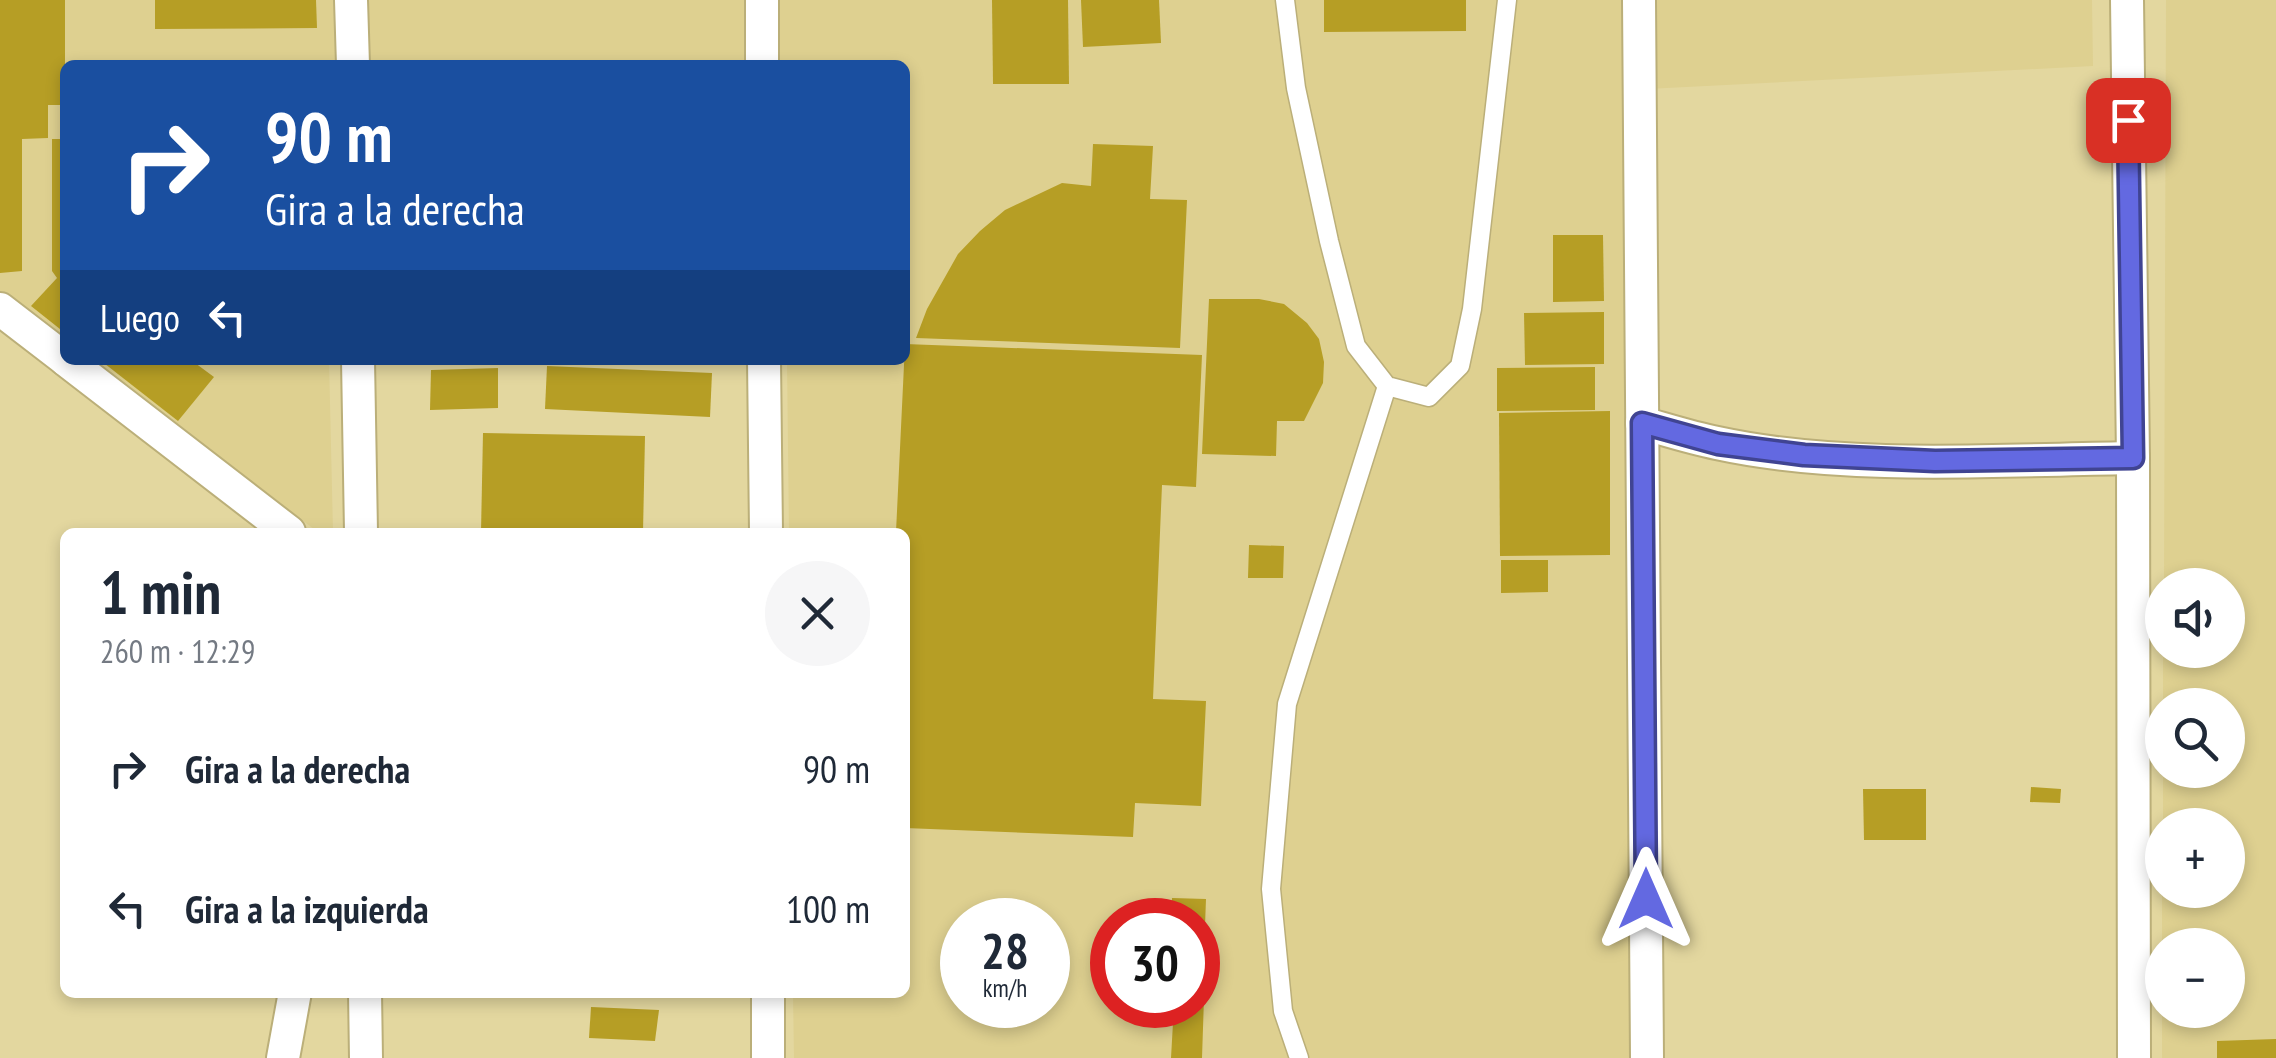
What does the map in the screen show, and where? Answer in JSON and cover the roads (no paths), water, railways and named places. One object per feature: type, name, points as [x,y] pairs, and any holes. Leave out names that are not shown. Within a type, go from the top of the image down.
[{"type":"street","points":[[352,0],[352,60]]},
{"type":"street","points":[[762,0],[762,60]]},
{"type":"street","points":[[1639,0],[1647,1058]]},
{"type":"street","points":[[2127,0],[2134,1058]]},
{"type":"street","points":[[0,309],[60,355]]},
{"type":"street","points":[[72,365],[284,528]]},
{"type":"street","points":[[358,365],[361,528]]},
{"type":"street","points":[[764,365],[766,528]]},
{"type":"street","points":[[1642,423],[1718,444],[1804,455],[1935,461],[2133,458]]},
{"type":"street","points":[[283,1058],[294,998]]},
{"type":"street","points":[[365,998],[366,1058]]},
{"type":"street","points":[[768,998],[768,1058]]},
{"type":"lane","points":[[1285,0],[1296,88],[1356,346],[1387,386],[1429,396],[1460,366],[1472,309],[1507,0]]},
{"type":"lane","points":[[1299,1058],[1283,1012],[1271,888],[1287,704],[1387,386]]}]
